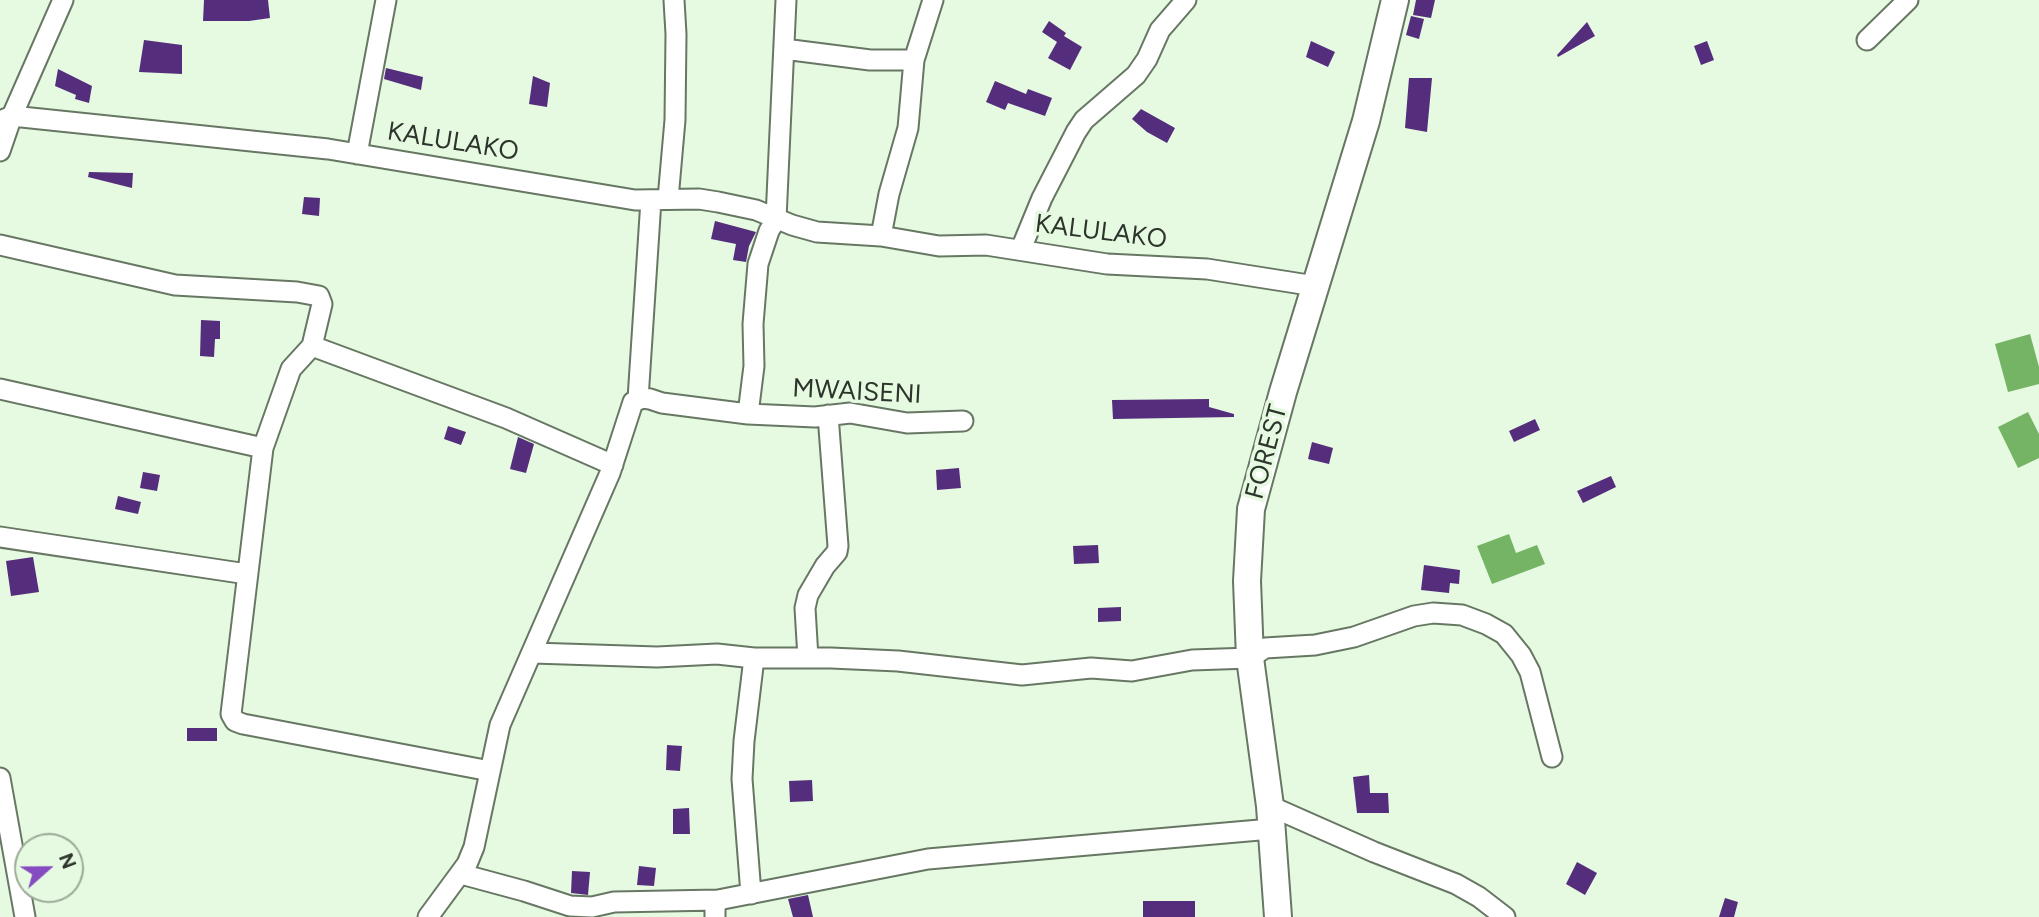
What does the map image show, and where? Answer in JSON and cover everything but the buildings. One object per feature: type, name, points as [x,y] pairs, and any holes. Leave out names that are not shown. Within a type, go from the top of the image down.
[{"type":"street","points":[[0,151],[6,119],[63,0]]},
{"type":"street","points":[[357,153],[386,0]]},
{"type":"street","points":[[428,917],[461,874],[474,847],[506,710],[613,464],[630,407],[638,399],[660,200],[675,120],[674,0]]},
{"type":"street","points":[[748,414],[754,366],[753,324],[758,264],[776,219],[786,0]]},
{"type":"street","points":[[881,236],[889,194],[908,128],[914,60],[933,0]]},
{"type":"street","name":"FOREST","points":[[1278,917],[1270,817],[1250,658],[1247,581],[1251,509],[1366,121],[1395,0]]},
{"type":"street","points":[[1867,40],[1908,0]]},
{"type":"street","points":[[1021,249],[1042,198],[1076,132],[1084,120],[1143,67],[1176,3]]},
{"type":"street","points":[[784,49],[870,61],[914,60]]},
{"type":"street","name":"KALULAKO","points":[[6,119],[168,131],[357,153],[635,200],[699,199],[718,202],[756,210],[817,232],[881,236],[939,246],[986,245],[1107,264],[1207,269],[1315,286]]},
{"type":"street","points":[[0,245],[175,285],[296,292],[318,296],[321,304],[312,346],[290,369],[263,448],[231,714],[236,721],[243,724],[490,771]]},
{"type":"street","points":[[312,346],[506,418],[613,464]]},
{"type":"street","points":[[0,390],[263,448]]},
{"type":"street","name":"MWAISENI","points":[[638,399],[748,414],[850,413],[906,423],[963,421]]},
{"type":"street","points":[[808,658],[805,608],[808,595],[825,566],[837,552],[838,546],[828,415]]},
{"type":"street","points":[[0,537],[247,574]]},
{"type":"street","points":[[533,653],[657,657],[717,654],[754,658],[898,661],[1022,675],[1091,668],[1132,671],[1192,660],[1250,658],[1265,648],[1315,645],[1354,637],[1414,616],[1433,613],[1462,615],[1486,624],[1504,635],[1521,655],[1530,672],[1552,757]]},
{"type":"street","points":[[751,894],[742,779],[754,658]]},
{"type":"street","points":[[0,778],[25,917]]},
{"type":"street","points":[[461,874],[570,906],[592,907],[614,901],[716,908],[751,894],[929,859],[1270,817],[1374,852],[1456,884],[1505,917]]},
{"type":"shaded area","points":[[2030,334],[2039,367],[2039,384],[2008,392],[1995,344]]},
{"type":"shaded area","points":[[2028,412],[2039,434],[2039,458],[2018,468],[1998,427]]},
{"type":"shaded area","points":[[1509,534],[1516,553],[1537,545],[1545,564],[1492,584],[1477,546]]}]
